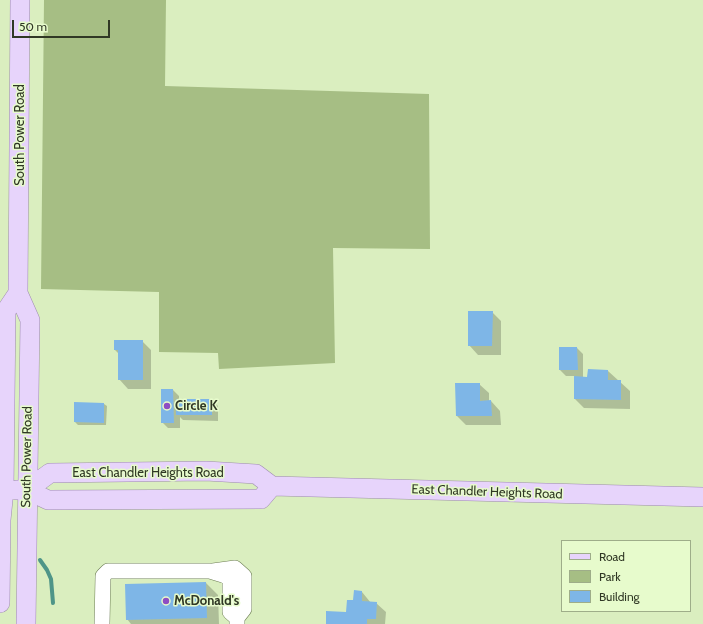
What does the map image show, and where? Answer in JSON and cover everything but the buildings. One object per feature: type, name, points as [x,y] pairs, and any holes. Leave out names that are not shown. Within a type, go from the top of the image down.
[{"type":"main road","name":"South Power Road","points":[[20,0],[18,293],[30,320],[26,624]]},
{"type":"main road","name":"South Power Road","points":[[0,603],[6,311],[18,293]]},
{"type":"main road","name":"East Chandler Heights Road","points":[[27,490],[50,472],[134,471],[256,474],[272,486],[703,498]]},
{"type":"main road","name":"East Chandler Heights Road","points":[[2,490],[27,490],[48,500],[261,499],[272,486]]},
{"type":"lane","points":[[102,624],[103,576],[108,571],[210,571],[230,578],[230,612],[237,621]]},
{"type":"green space","points":[[44,0],[166,0],[165,86],[429,94],[430,249],[333,248],[335,363],[219,369],[218,353],[159,352],[159,292],[41,289]]},
{"type":"waterway","points":[[40,560],[51,579],[53,603]]},
{"type":"place","name":"Circle K","points":[[167,406]]},
{"type":"place","name":"McDonald's","points":[[166,601]]}]
